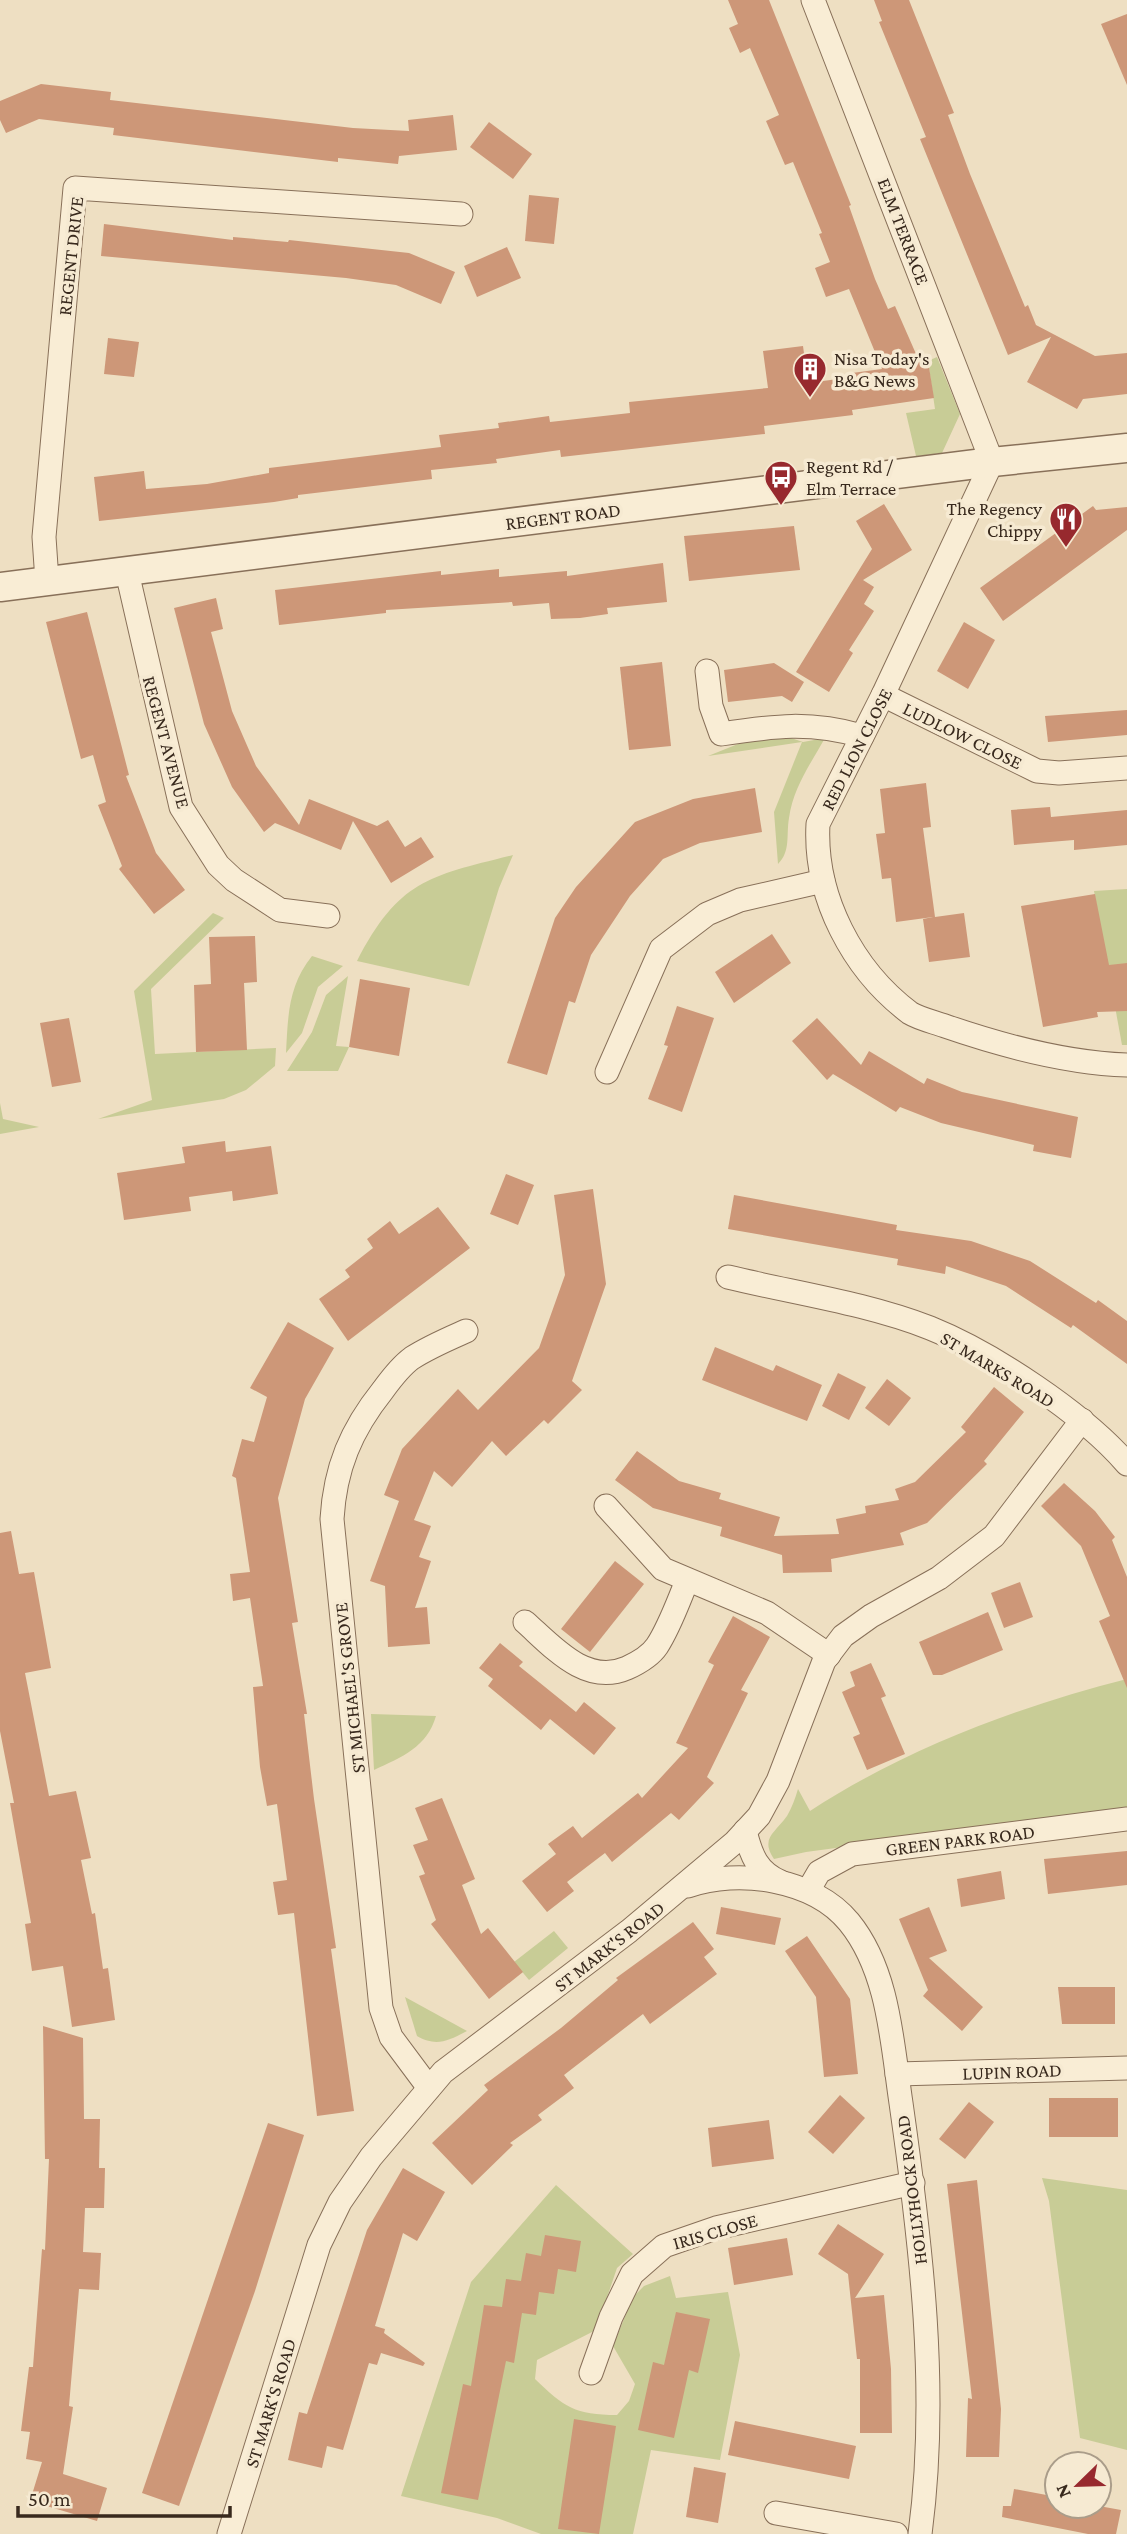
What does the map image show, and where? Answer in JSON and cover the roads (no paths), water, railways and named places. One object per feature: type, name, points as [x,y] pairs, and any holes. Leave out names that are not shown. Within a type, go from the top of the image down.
[{"type":"street","name":"ELM TERRACE","points":[[813,0],[992,462]]},
{"type":"street","name":"REGENT DRIVE","points":[[47,581],[44,537],[75,188],[461,215]]},
{"type":"street","name":"REGENT ROAD","points":[[0,587],[992,462],[1127,448]]},
{"type":"street","name":"RED LION CLOSE","points":[[992,462],[883,695],[818,824],[817,847],[823,881],[836,918],[866,973],[913,1014],[994,1044],[1106,1065],[1127,1065]]},
{"type":"street","name":"REGENT AVENUE","points":[[127,572],[181,807],[218,865],[234,880],[280,910],[328,916]]},
{"type":"street","points":[[706,671],[711,706],[721,734],[789,724],[833,728],[862,736]]},
{"type":"street","name":"LUDLOW CLOSE","points":[[883,695],[1037,771],[1059,774],[1127,768]]},
{"type":"street","points":[[607,1072],[662,949],[707,914],[729,904],[823,881]]},
{"type":"street","name":"ST MARKS ROAD","points":[[728,1277],[871,1311],[931,1329],[998,1364],[1082,1420],[1127,1464]]},
{"type":"street","name":"ST MICHAEL'S GROVE","points":[[429,2088],[397,2046],[381,2008],[332,1519],[334,1488],[341,1458],[354,1431],[374,1401],[410,1359],[466,1331]]},
{"type":"street","name":"ST MARK'S ROAD","points":[[229,2534],[319,2245],[340,2202],[371,2157],[443,2073],[682,1888],[745,1831],[759,1816],[778,1781],[829,1655],[842,1636],[871,1616],[939,1578],[994,1536],[1082,1420]]},
{"type":"street","points":[[606,1506],[663,1569],[767,1613],[829,1655]]},
{"type":"street","points":[[526,1622],[578,1665],[597,1673],[617,1672],[637,1664],[656,1647],[687,1581]]},
{"type":"street","name":"GREEN PARK ROAD","points":[[801,1889],[819,1872],[852,1854],[1127,1819]]},
{"type":"street","name":"HOLLYHOCK ROAD","points":[[745,1831],[757,1865],[767,1876],[822,1897],[849,1922],[867,1953],[884,1994],[912,2183],[925,2315],[928,2475],[920,2534]]},
{"type":"street","name":"HOLLYHOCK ROAD","points":[[682,1888],[704,1880],[748,1879],[801,1889]]},
{"type":"street","name":"LUPIN ROAD","points":[[897,2074],[1127,2068]]},
{"type":"street","name":"IRIS CLOSE","points":[[591,2372],[611,2317],[632,2274],[664,2246],[716,2228],[912,2183]]},
{"type":"street","points":[[776,2513],[896,2534]]},
{"type":"place","name":"Nisa Today's B&G News","points":[[810,399]]},
{"type":"place","name":"Regent Rd / Elm Terrace","points":[[781,507]]},
{"type":"place","name":"The Regency Chippy","points":[[1066,549]]}]
